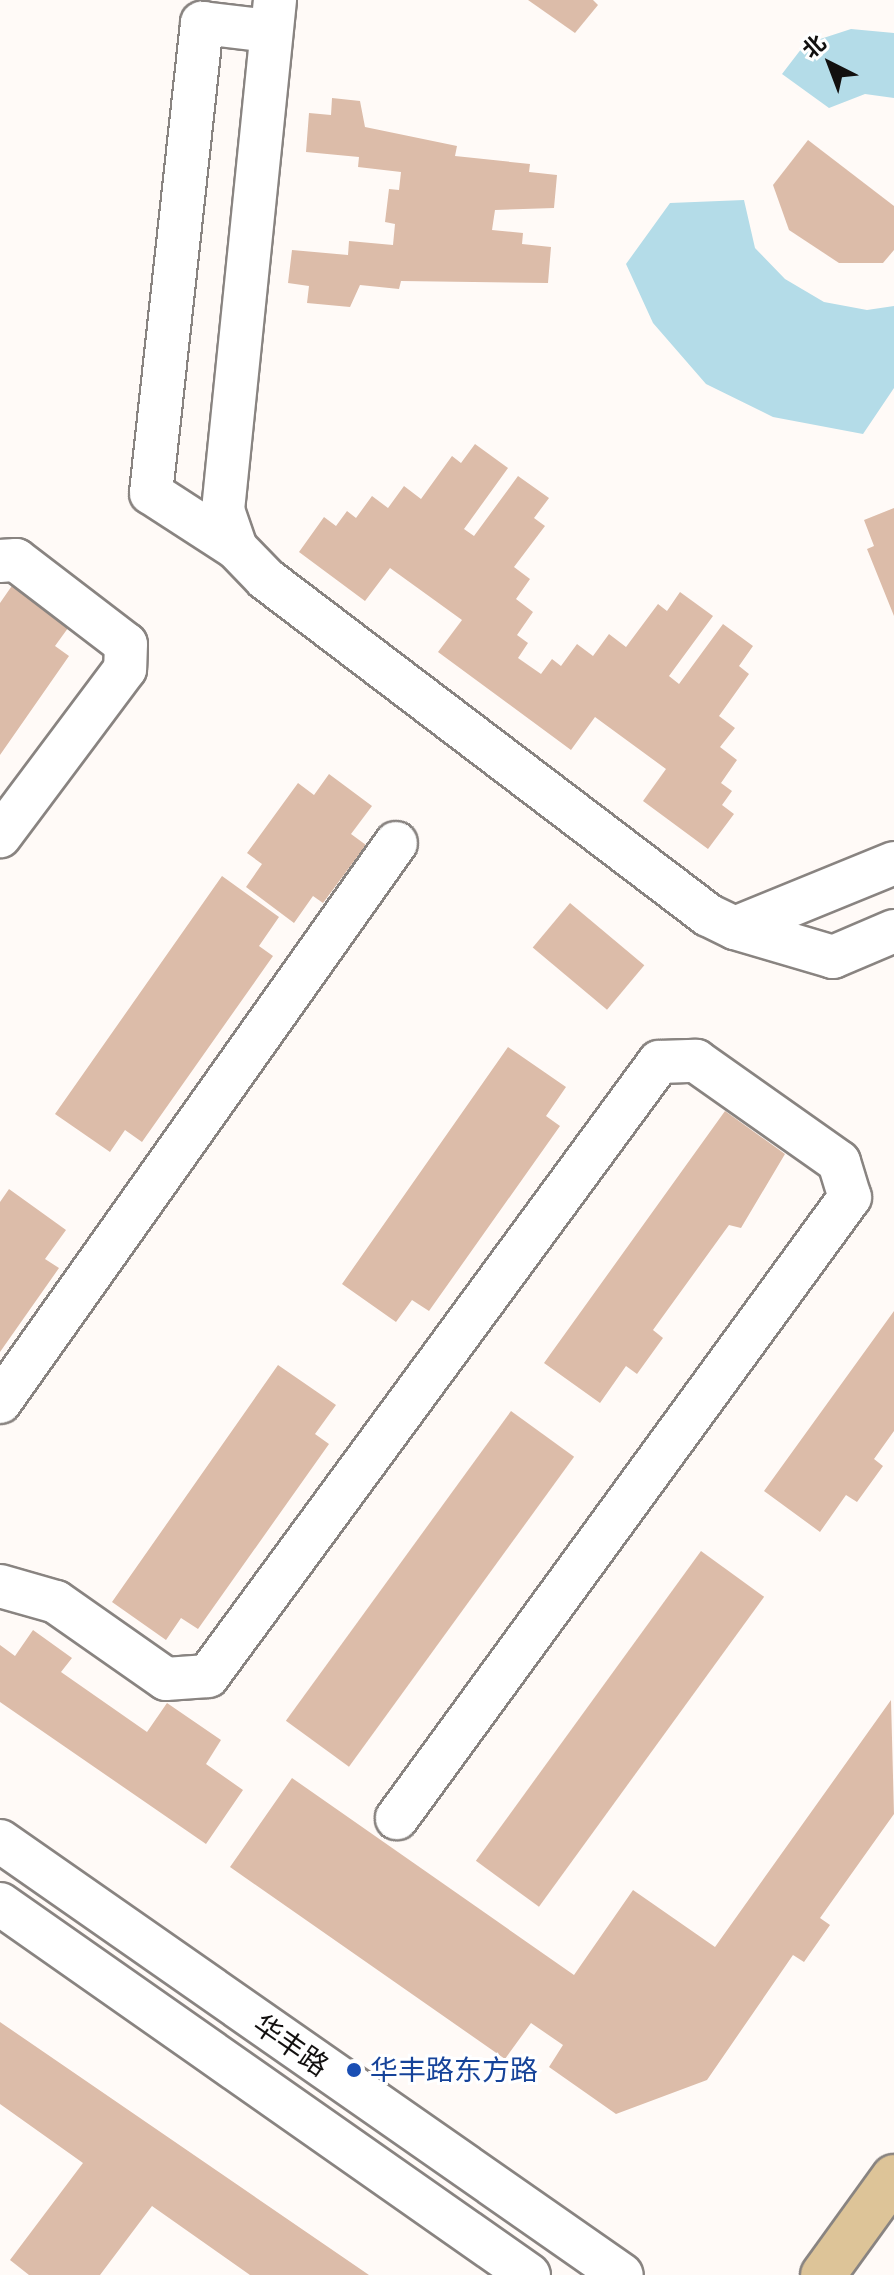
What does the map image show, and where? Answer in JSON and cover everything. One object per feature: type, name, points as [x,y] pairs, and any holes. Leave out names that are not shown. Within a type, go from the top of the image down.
[{"type":"main road","points":[[823,2275],[894,2177]]},
{"type":"street","points":[[236,548],[223,510],[272,16],[202,23],[151,493],[236,548],[291,598],[708,915],[735,928],[833,957],[894,931]]},
{"type":"street","points":[[0,561],[16,560],[126,644],[125,669],[0,836]]},
{"type":"street","points":[[0,1402],[396,843]]},
{"type":"street","points":[[735,928],[894,863]]},
{"type":"street","points":[[0,1586],[56,1602],[166,1679],[208,1676],[659,1062],[696,1061],[839,1162],[850,1197],[397,1818]]},
{"type":"street","name":"华丰路","points":[[0,1841],[622,2275]]},
{"type":"street","name":"华丰路","points":[[0,1904],[529,2275]]},
{"type":"water","points":[[851,29],[894,33],[894,98],[865,94],[829,108],[782,74],[805,44]]},
{"type":"water","points":[[744,200],[755,248],[785,279],[824,302],[867,310],[894,306],[894,388],[863,434],[773,417],[706,384],[653,323],[626,264],[670,203]]},
{"type":"building","points":[[528,0],[593,0],[598,5],[575,33]]},
{"type":"building","points":[[332,98],[360,101],[365,127],[457,146],[455,156],[530,164],[529,172],[557,175],[554,208],[495,210],[492,230],[523,233],[522,244],[551,247],[548,283],[401,281],[399,289],[360,285],[350,307],[307,303],[309,286],[288,283],[292,250],[348,255],[349,241],[393,245],[395,224],[385,222],[389,189],[399,190],[401,172],[358,167],[359,157],[306,152],[309,113],[331,115]]},
{"type":"building","points":[[808,140],[894,206],[894,250],[883,263],[839,263],[789,230],[773,185]]},
{"type":"building","points":[[475,444],[508,468],[464,529],[474,536],[518,476],[549,498],[534,518],[545,526],[514,567],[530,579],[516,599],[533,612],[517,635],[528,643],[518,658],[541,674],[552,659],[561,666],[577,644],[593,656],[609,634],[626,647],[658,604],[667,611],[680,592],[713,616],[669,676],[679,684],[723,624],[753,646],[739,666],[749,674],[719,716],[735,728],[720,747],[737,760],[721,783],[732,791],[722,805],[734,814],[708,849],[643,801],[666,769],[595,717],[571,750],[438,652],[462,620],[390,568],[365,601],[299,552],[324,517],[336,526],[347,511],[356,518],[372,496],[388,508],[404,486],[421,499],[452,456],[461,463]]},
{"type":"building","points":[[894,508],[894,616],[867,549],[874,546],[864,520]]},
{"type":"building","points":[[18,577],[76,617],[55,646],[69,656],[0,755],[0,603]]},
{"type":"building","points":[[329,774],[372,806],[351,834],[366,845],[323,903],[313,896],[294,923],[246,887],[262,864],[247,853],[298,783],[314,795]]},
{"type":"building","points":[[222,876],[279,917],[259,946],[273,956],[142,1142],[125,1130],[110,1152],[55,1114]]},
{"type":"building","points":[[570,903],[644,965],[607,1010],[533,947]]},
{"type":"building","points":[[508,1047],[566,1087],[546,1116],[560,1126],[429,1311],[412,1300],[396,1322],[342,1284]]},
{"type":"building","points":[[725,1111],[785,1154],[741,1228],[729,1225],[653,1330],[663,1338],[637,1374],[626,1366],[600,1403],[544,1363]]},
{"type":"building","points":[[9,1189],[66,1230],[45,1259],[59,1268],[0,1352],[0,1202]]},
{"type":"building","points":[[894,1311],[894,1431],[874,1459],[883,1466],[857,1502],[846,1495],[820,1532],[764,1491]]},
{"type":"building","points":[[278,1365],[336,1405],[315,1434],[329,1444],[198,1629],[181,1618],[166,1640],[112,1602]]},
{"type":"building","points":[[511,1411],[574,1457],[349,1767],[286,1721]]},
{"type":"building","points":[[701,1551],[764,1597],[539,1907],[476,1861]]},
{"type":"building","points":[[33,1630],[72,1658],[61,1672],[147,1732],[167,1703],[221,1740],[206,1764],[243,1790],[206,1844],[0,1702],[0,1645],[15,1656]]},
{"type":"building","points":[[891,1700],[894,1814],[820,1918],[830,1925],[804,1962],[793,1955],[707,2080],[616,2114],[549,2067],[563,2045],[531,2023],[505,2059],[230,1867],[292,1778],[574,1975],[633,1890],[715,1947]]},
{"type":"building","points":[[0,2022],[369,2275],[250,2275],[152,2206],[100,2275],[29,2275],[10,2260],[83,2163],[0,2104]]},
{"type":"place","name":"华丰路东方路","points":[[354,2070]]}]
